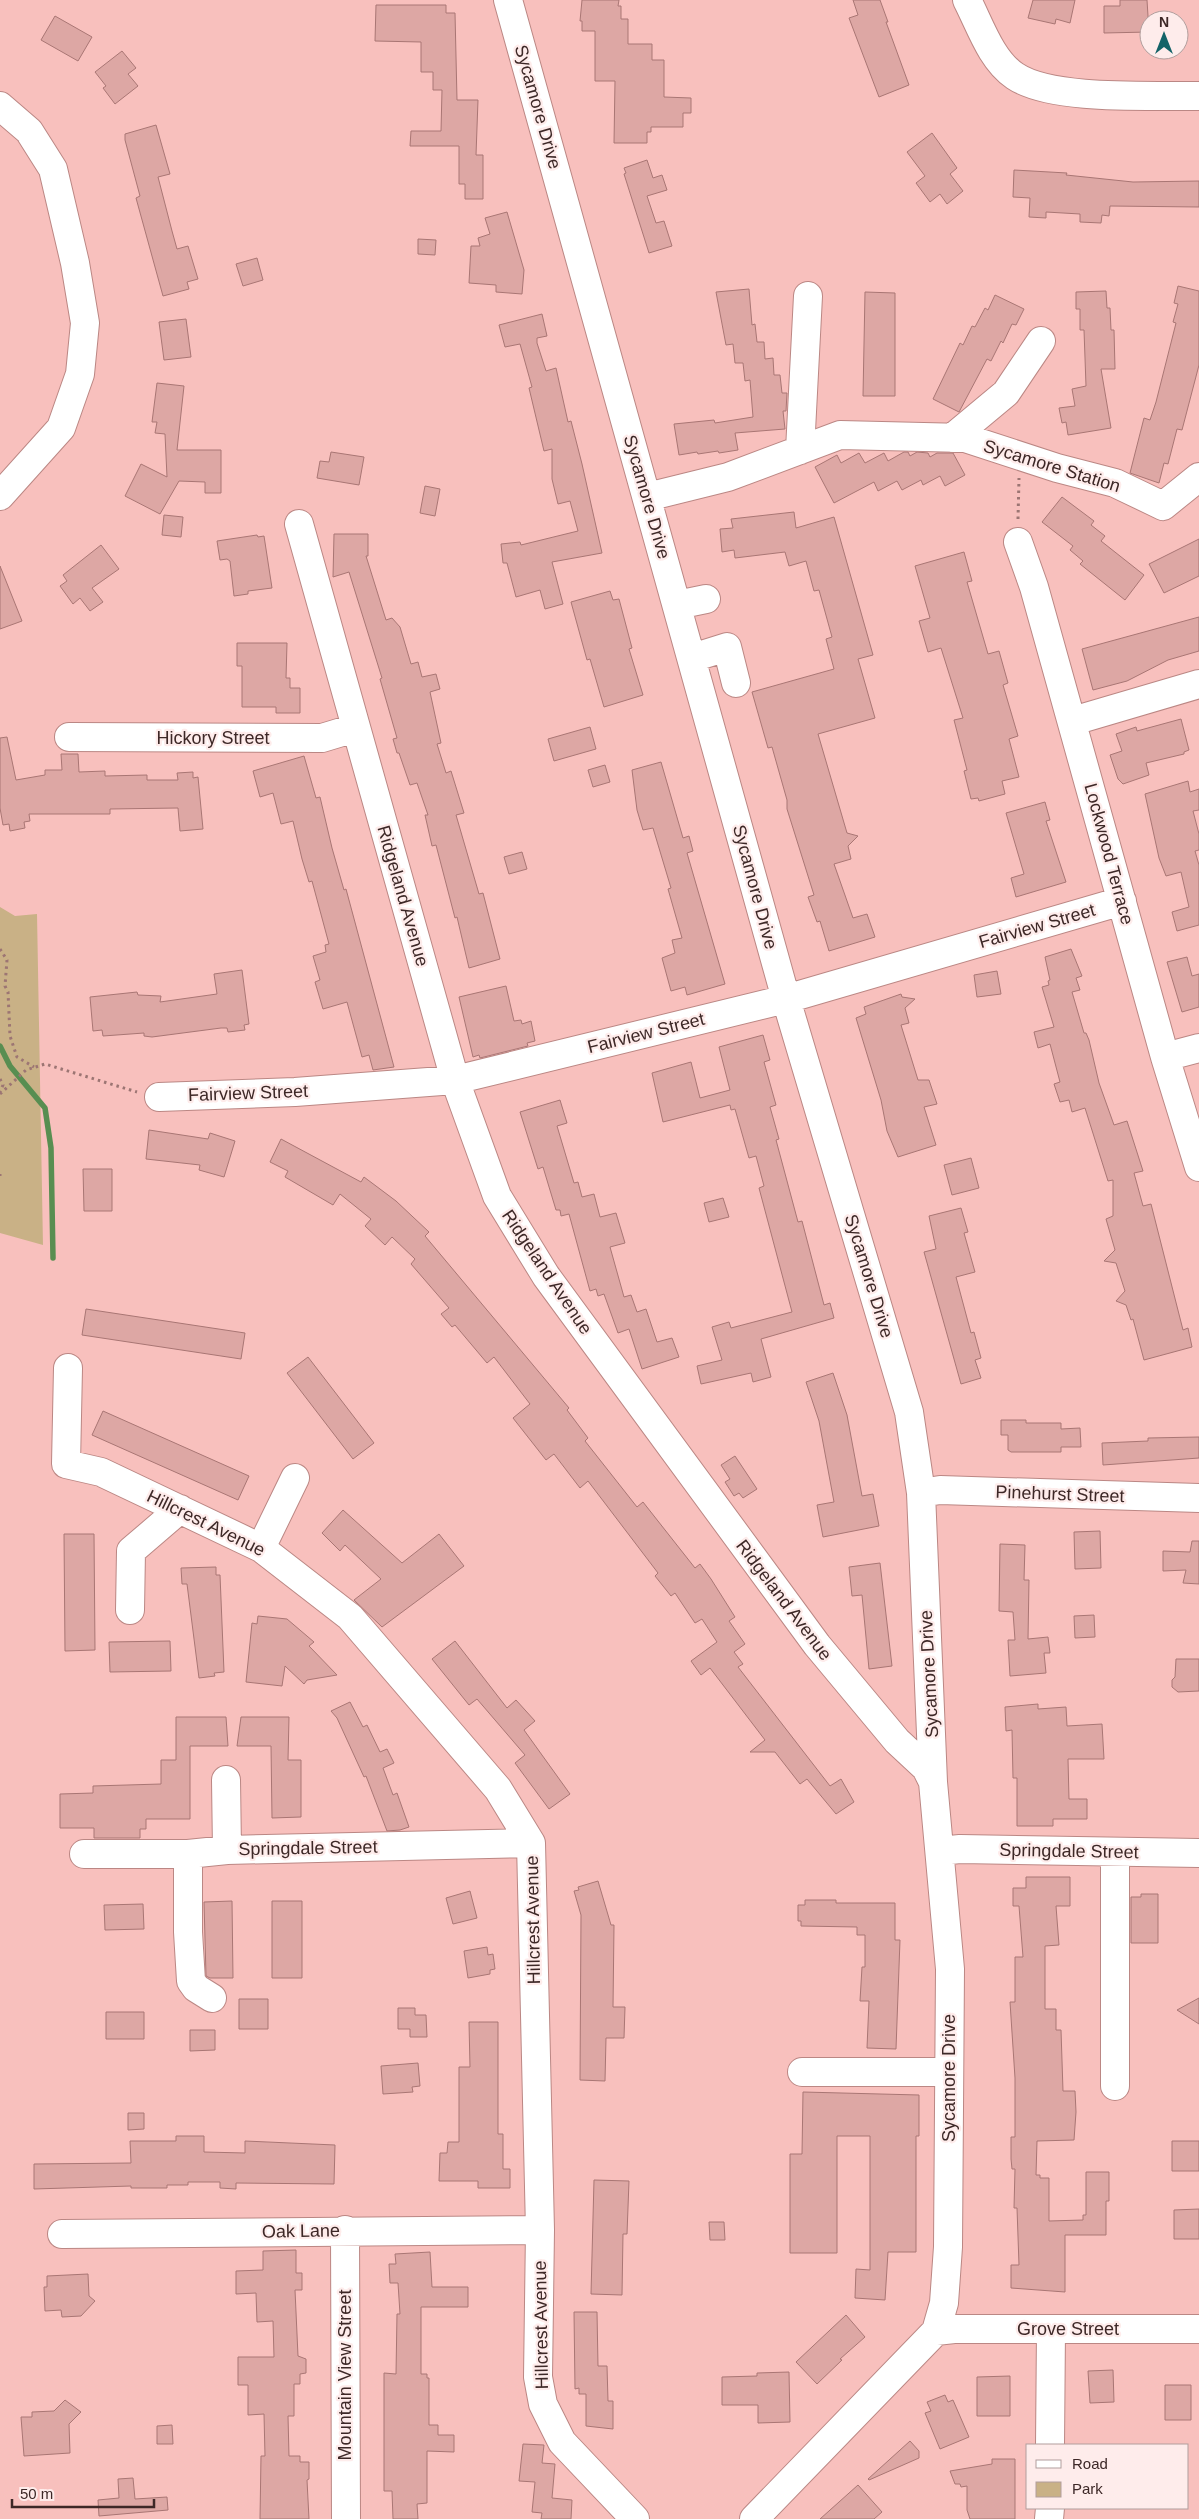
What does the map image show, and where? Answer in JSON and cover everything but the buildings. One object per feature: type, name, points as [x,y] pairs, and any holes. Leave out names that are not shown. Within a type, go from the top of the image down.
[{"type":"street","name":"Sycamore Drive","points":[[508,0],[786,999],[909,1412],[920,1493],[934,1782],[950,1969],[948,2247],[944,2303],[936,2331],[754,2519]]},
{"type":"street","points":[[967,0],[1000,62],[1015,76],[1034,86],[1079,93],[1199,96]]},
{"type":"street","points":[[0,106],[29,131],[53,169],[76,263],[85,323],[80,374],[61,428],[0,496]]},
{"type":"street","points":[[800,450],[808,296]]},
{"type":"street","name":"Sycamore Station","points":[[952,438],[1006,393],[1041,341]]},
{"type":"street","name":"Sycamore Station","points":[[647,497],[728,477],[840,435],[964,438],[1019,456],[1115,483],[1163,506],[1199,477]]},
{"type":"street","name":"Ridgeland Avenue","points":[[299,524],[455,1080],[497,1196],[546,1276],[817,1645],[897,1741],[926,1768],[934,1782]]},
{"type":"street","name":"Lockwood Terrace","points":[[1018,542],[1034,587],[1073,721],[1166,1057],[1199,1167]]},
{"type":"street","points":[[677,604],[706,599]]},
{"type":"street","points":[[692,658],[727,646],[736,682]]},
{"type":"street","points":[[1073,721],[1199,684]]},
{"type":"street","name":"Hickory Street","points":[[69,737],[322,738],[355,728]]},
{"type":"street","name":"Fairview Street","points":[[158,1097],[295,1092],[455,1080],[786,999],[1122,901]]},
{"type":"street","points":[[1166,1057],[1199,1048]]},
{"type":"street","name":"Hillcrest Avenue","points":[[68,1368],[66,1464],[100,1472],[261,1548],[350,1617],[498,1789],[531,1843],[540,2230],[538,2377],[543,2404],[562,2442],[635,2519]]},
{"type":"street","points":[[261,1548],[295,1478]]},
{"type":"street","name":"Pinehurst Street","points":[[920,1493],[940,1490],[1199,1498]]},
{"type":"street","points":[[130,1610],[131,1550],[180,1509]]},
{"type":"street","points":[[226,1780],[227,1850]]},
{"type":"street","name":"Springdale Street","points":[[84,1854],[188,1854],[227,1850],[531,1843]]},
{"type":"street","name":"Springdale Street","points":[[940,1852],[960,1849],[1199,1853]]},
{"type":"street","points":[[1115,1852],[1115,2086]]},
{"type":"street","points":[[188,1854],[188,1932],[191,1981],[196,1988],[212,1998]]},
{"type":"street","points":[[802,2072],[949,2072]]},
{"type":"street","name":"Oak Lane","points":[[62,2234],[345,2230],[540,2230]]},
{"type":"street","name":"Mountain View Street","points":[[345,2230],[346,2519]]},
{"type":"street","name":"Grove Street","points":[[936,2331],[954,2329],[1199,2329]]},
{"type":"street","points":[[1050,2330],[1050,2444]]},
{"type":"path","points":[[1018,542],[1019,456]]},
{"type":"path","points":[[0,949],[7,960],[5,986],[8,992],[10,1036],[17,1057],[34,1068]]},
{"type":"path","points":[[0,1094],[26,1070],[45,1064],[118,1088],[158,1097]]},
{"type":"path","points":[[0,1078],[3,1085],[0,1094]]},
{"type":"green space","points":[[0,907],[15,916],[37,914],[43,1245],[0,1233]]},
{"type":"waterway","points":[[0,1046],[10,1066],[45,1108],[51,1148],[53,1258]]}]
